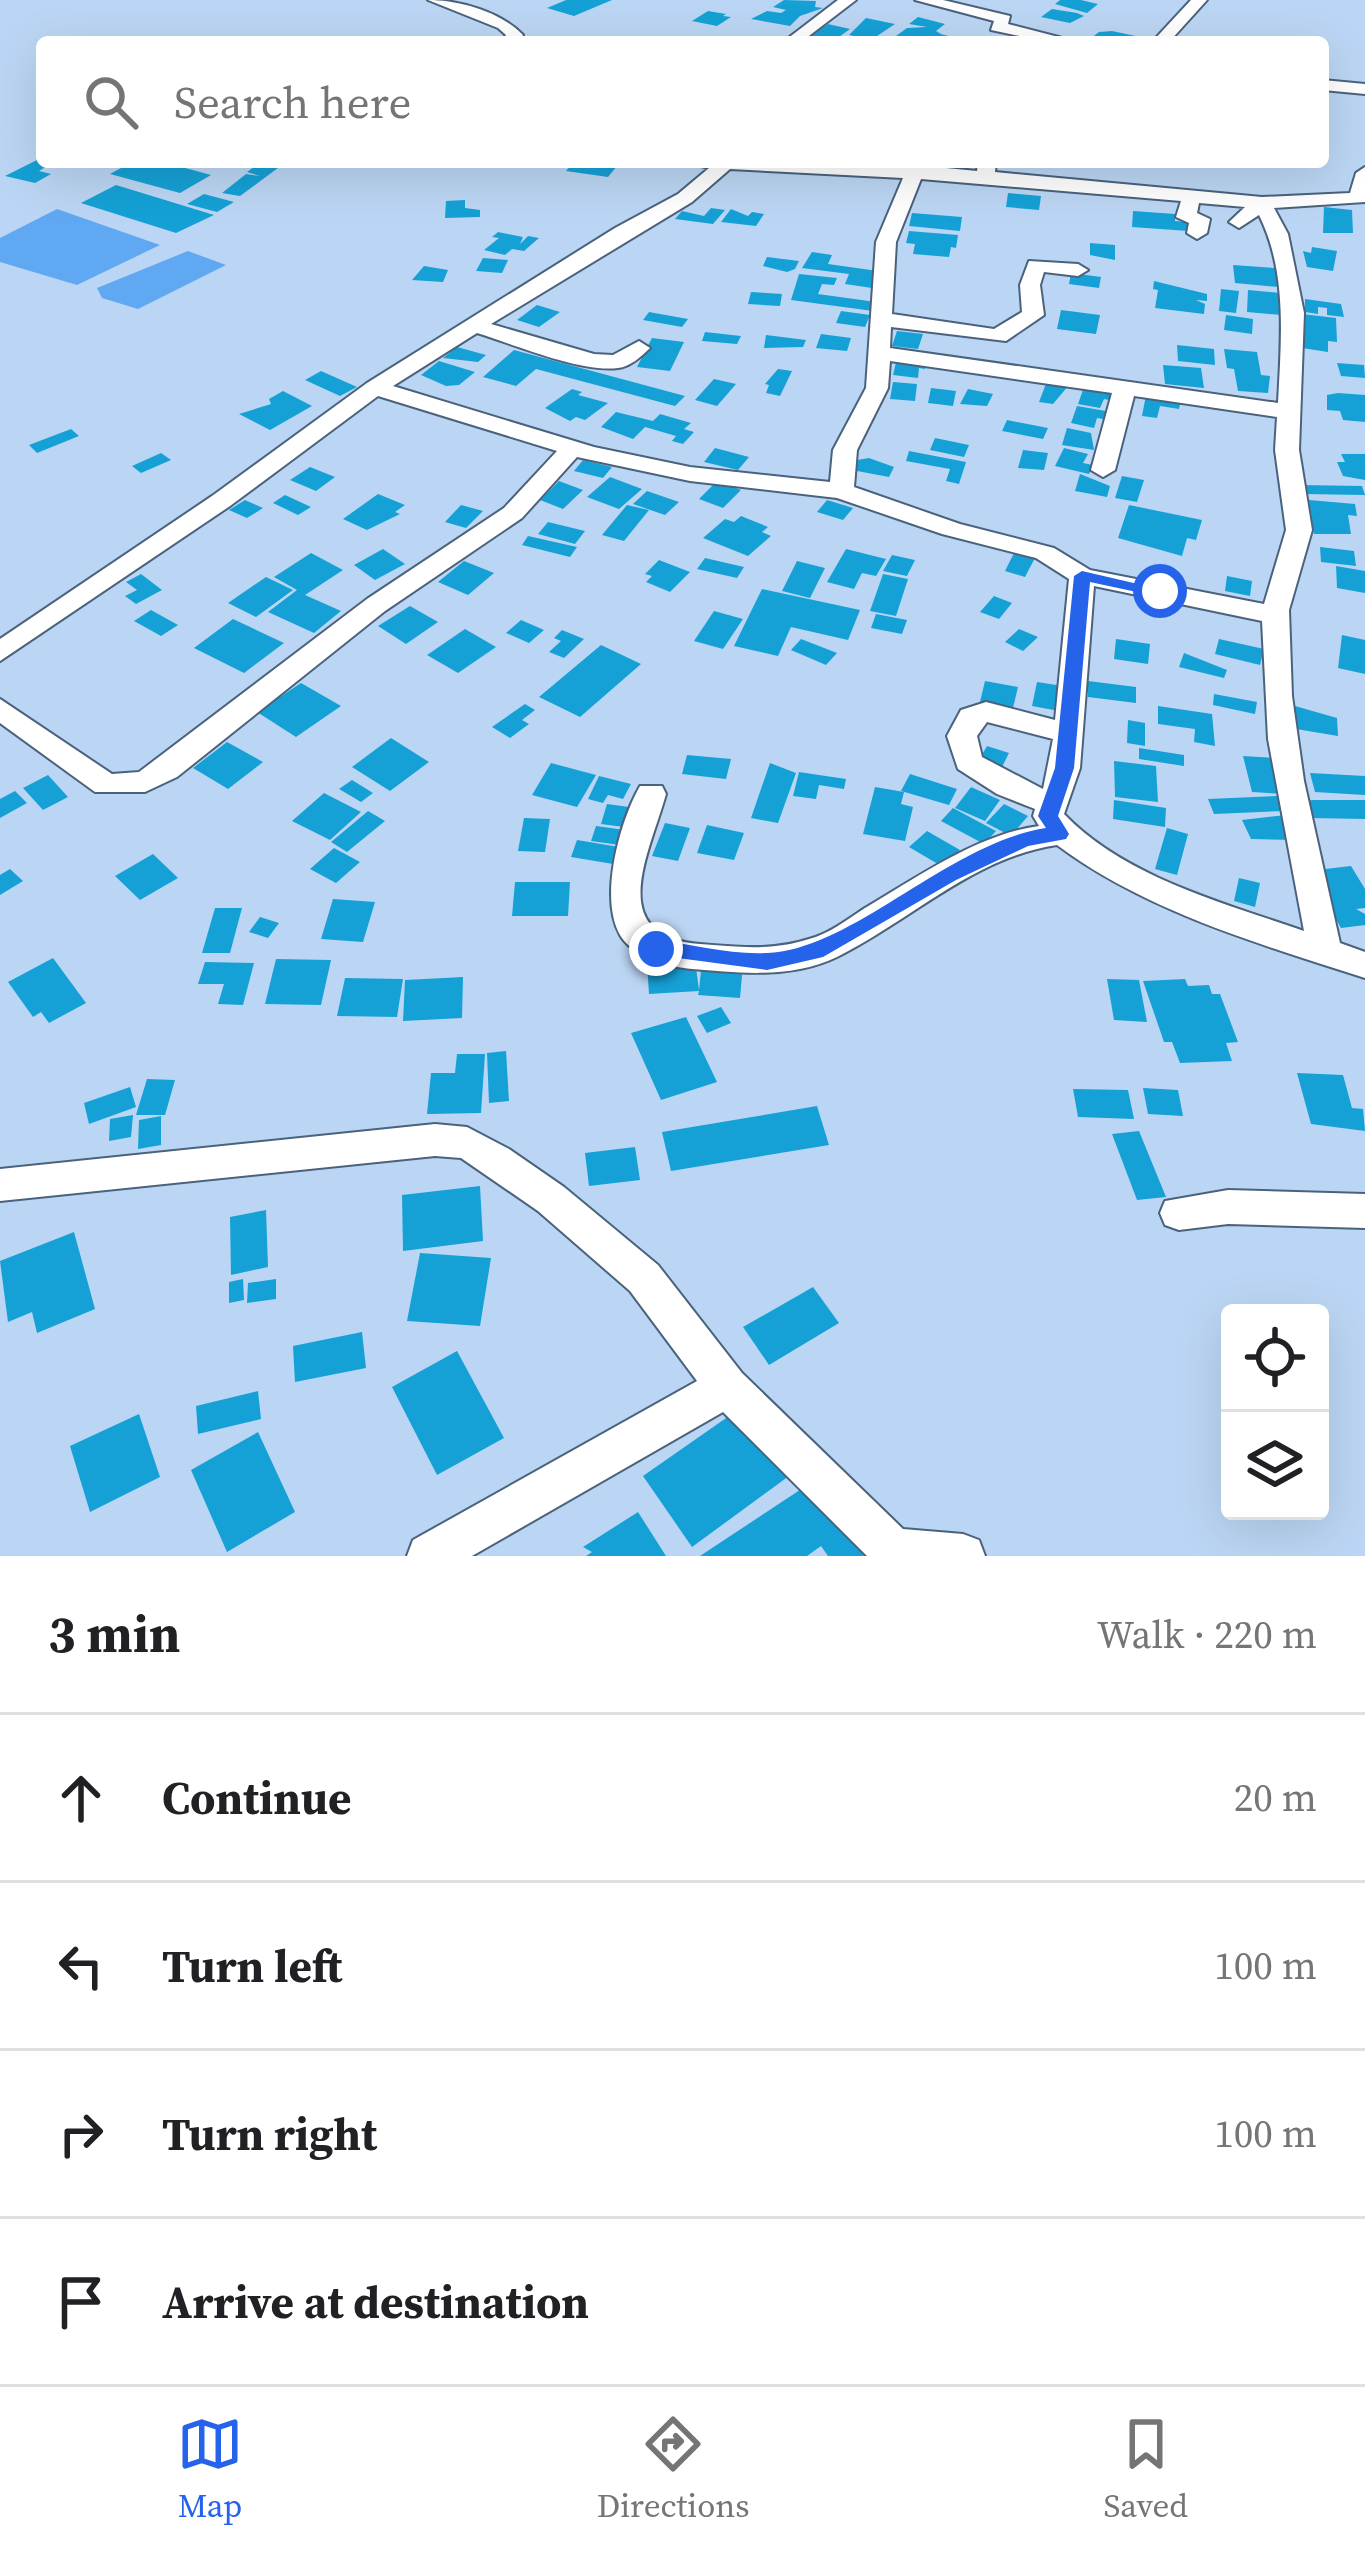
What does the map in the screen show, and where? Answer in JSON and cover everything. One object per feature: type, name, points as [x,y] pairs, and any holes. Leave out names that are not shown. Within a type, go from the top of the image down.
[{"type":"street","points":[[436,0],[504,25],[513,36]]},
{"type":"street","points":[[799,36],[848,0]]},
{"type":"street","points":[[923,0],[1049,36]]},
{"type":"street","points":[[1166,36],[1199,0]]},
{"type":"street","points":[[1329,85],[1365,88]]},
{"type":"street","points":[[0,652],[221,501],[375,388],[638,222],[685,199],[721,168]]},
{"type":"street","points":[[800,168],[986,169],[1262,203],[1365,206]]},
{"type":"street","points":[[1154,168],[1157,191]]},
{"type":"street","points":[[842,491],[845,450],[878,388],[886,242],[915,171]]},
{"type":"street","points":[[1341,202],[1358,198],[1365,173]]},
{"type":"street","points":[[1192,194],[1186,217],[1200,219],[1197,233]]},
{"type":"street","points":[[1239,222],[1262,203]]},
{"type":"street","points":[[1262,203],[1278,235],[1294,313],[1294,364],[1286,411],[1299,530],[1276,610],[1274,664],[1283,754],[1325,950]]},
{"type":"street","points":[[881,320],[998,336],[1033,316],[1030,285],[1036,265],[1045,262],[1078,270]]},
{"type":"street","points":[[472,325],[593,360],[617,362],[639,348]]},
{"type":"street","points":[[877,353],[1286,411]]},
{"type":"street","points":[[375,388],[572,448],[690,474],[842,491],[951,529],[1045,553],[1082,576],[1262,613],[1276,610]]},
{"type":"street","points":[[1103,470],[1126,388]]},
{"type":"street","points":[[0,709],[106,785],[145,782],[376,605],[513,513],[572,448]]},
{"type":"street","points":[[651,794],[624,889],[627,919],[638,938],[679,955],[767,962],[823,949],[949,874],[1056,819],[1082,576]]},
{"type":"street","points":[[1068,733],[986,712],[971,717],[962,736],[968,762],[1136,878],[1365,965]]},
{"type":"street","points":[[0,1185],[435,1140],[467,1143],[551,1199],[644,1278],[727,1387],[891,1553],[963,1556]]},
{"type":"street","points":[[1179,1213],[1228,1207],[1365,1211]]},
{"type":"street","points":[[428,1556],[727,1387]]},
{"type":"water","points":[[57,209],[160,245],[77,285],[0,262],[0,238]]},
{"type":"water","points":[[188,251],[226,265],[138,309],[102,298],[97,288]]},
{"type":"building","points":[[566,0],[612,0],[574,16],[547,8]]},
{"type":"building","points":[[784,0],[816,1],[815,7],[823,8],[800,16],[790,26],[751,19],[767,11],[781,13],[786,10],[773,7]]},
{"type":"building","points":[[1060,0],[1098,4],[1087,13],[1055,4]]},
{"type":"building","points":[[1052,9],[1084,16],[1070,23],[1041,17]]},
{"type":"building","points":[[708,11],[731,17],[717,26],[692,21]]},
{"type":"building","points":[[918,17],[945,24],[936,31],[948,36],[896,36],[907,28],[927,27],[909,24]]},
{"type":"building","points":[[866,18],[895,24],[877,36],[849,35]]},
{"type":"building","points":[[828,24],[850,29],[840,36],[811,36]]},
{"type":"building","points":[[1112,31],[1136,36],[1094,36]]},
{"type":"building","points":[[36,160],[36,168],[44,168],[39,171],[51,174],[35,183],[5,176]]},
{"type":"building","points":[[121,168],[185,168],[211,175],[180,193],[110,174]]},
{"type":"building","points":[[278,168],[240,196],[222,193],[246,174],[260,176],[247,172]]},
{"type":"building","points":[[569,168],[615,168],[608,177],[566,171]]},
{"type":"building","points":[[116,185],[214,215],[176,233],[81,203]]},
{"type":"building","points":[[1008,193],[1041,196],[1039,210],[1006,207]]},
{"type":"building","points":[[204,194],[234,202],[217,212],[187,204]]},
{"type":"building","points":[[465,200],[465,208],[480,210],[480,217],[445,218],[446,201]]},
{"type":"building","points":[[1324,207],[1352,210],[1353,233],[1323,233]]},
{"type":"building","points":[[711,208],[725,210],[713,224],[675,219],[682,211],[704,216]]},
{"type":"building","points":[[731,209],[748,216],[764,214],[756,226],[721,222]]},
{"type":"building","points":[[1133,211],[1175,214],[1175,221],[1188,222],[1188,231],[1132,227]]},
{"type":"building","points":[[912,213],[962,217],[960,231],[909,226]]},
{"type":"building","points":[[909,231],[958,235],[956,248],[951,247],[949,257],[913,254],[915,244],[906,243]]},
{"type":"building","points":[[498,232],[523,237],[520,244],[528,236],[539,238],[524,251],[512,249],[505,255],[484,250],[499,238],[492,237]]},
{"type":"building","points":[[1090,243],[1115,245],[1115,260],[1090,255]]},
{"type":"building","points":[[1312,247],[1337,251],[1333,271],[1307,267],[1303,251],[1311,253]]},
{"type":"building","points":[[812,252],[832,255],[828,264],[878,271],[872,288],[845,284],[849,274],[802,268]]},
{"type":"building","points":[[767,257],[799,261],[787,272],[763,266]]},
{"type":"building","points":[[483,258],[508,260],[502,273],[476,271]]},
{"type":"building","points":[[1233,265],[1275,268],[1278,287],[1235,283]]},
{"type":"building","points":[[424,266],[448,270],[443,282],[412,280]]},
{"type":"building","points":[[1071,273],[1101,277],[1099,288],[1069,284]]},
{"type":"building","points":[[799,274],[837,278],[834,285],[822,284],[818,294],[876,302],[873,311],[791,300]]},
{"type":"building","points":[[1154,281],[1207,294],[1207,301],[1196,300],[1205,304],[1204,314],[1155,308],[1158,290],[1153,289]]},
{"type":"building","points":[[1221,289],[1239,291],[1236,313],[1219,311]]},
{"type":"building","points":[[1248,290],[1281,293],[1282,315],[1247,312]]},
{"type":"building","points":[[751,292],[782,294],[780,306],[748,304]]},
{"type":"building","points":[[1305,299],[1341,304],[1344,317],[1327,315],[1327,308],[1318,307],[1318,314],[1305,312]]},
{"type":"building","points":[[537,305],[560,312],[539,327],[517,320]]},
{"type":"building","points":[[1061,310],[1100,315],[1096,334],[1057,329]]},
{"type":"building","points":[[841,311],[870,315],[865,327],[836,323]]},
{"type":"building","points":[[649,312],[688,319],[682,327],[643,320]]},
{"type":"building","points":[[1302,314],[1336,318],[1337,342],[1328,341],[1328,352],[1302,348]]},
{"type":"building","points":[[1226,315],[1253,319],[1252,334],[1224,330]]},
{"type":"building","points":[[897,331],[923,334],[918,349],[892,346]]},
{"type":"building","points":[[705,332],[741,336],[737,344],[702,341]]},
{"type":"building","points":[[821,334],[851,338],[847,351],[816,348]]},
{"type":"building","points":[[766,335],[806,340],[803,347],[764,348]]},
{"type":"building","points":[[652,338],[684,342],[670,371],[637,367]]},
{"type":"building","points":[[1177,345],[1214,349],[1215,365],[1178,361]]},
{"type":"building","points":[[457,347],[486,355],[478,362],[443,358]]},
{"type":"building","points":[[1224,349],[1257,352],[1261,375],[1270,376],[1268,393],[1238,391]]},
{"type":"building","points":[[514,350],[685,396],[675,406],[536,369],[516,386],[483,377]]},
{"type":"building","points":[[897,358],[927,361],[925,369],[919,368],[918,378],[893,375]]},
{"type":"building","points":[[439,361],[475,372],[459,385],[446,386],[421,375]]},
{"type":"building","points":[[1337,363],[1364,365],[1365,378],[1341,376]]},
{"type":"building","points":[[1163,365],[1201,368],[1204,388],[1165,384]]},
{"type":"building","points":[[778,369],[792,371],[780,396],[766,393],[769,385],[765,384]]},
{"type":"building","points":[[321,371],[357,387],[340,396],[305,380]]},
{"type":"building","points":[[714,379],[736,384],[717,406],[695,400]]},
{"type":"building","points":[[1047,381],[1069,385],[1053,404],[1039,402]]},
{"type":"building","points":[[893,382],[917,384],[915,401],[890,399]]},
{"type":"building","points":[[1084,387],[1117,393],[1114,401],[1104,399],[1100,408],[1078,404]]},
{"type":"building","points":[[931,388],[956,391],[953,406],[928,403]]},
{"type":"building","points":[[572,389],[608,403],[585,420],[570,421],[545,408]]},
{"type":"building","points":[[968,389],[993,394],[987,406],[960,404]]},
{"type":"building","points":[[283,391],[312,406],[270,430],[239,414],[271,404],[269,399]]},
{"type":"building","points":[[1146,395],[1181,400],[1179,409],[1160,406],[1157,418],[1142,416]]},
{"type":"building","points":[[1327,395],[1365,395],[1365,422],[1343,420],[1340,411],[1327,410]]},
{"type":"building","points":[[1077,406],[1106,411],[1094,428],[1071,423]]},
{"type":"building","points":[[616,412],[653,421],[660,414],[691,423],[684,429],[694,432],[683,444],[672,441],[676,436],[645,427],[633,439],[601,427]]},
{"type":"building","points":[[1007,420],[1048,428],[1043,439],[1002,431]]},
{"type":"building","points":[[1067,428],[1091,433],[1094,450],[1062,445]]},
{"type":"building","points":[[71,429],[79,436],[37,453],[29,445]]},
{"type":"building","points":[[935,438],[969,445],[964,457],[930,450]]},
{"type":"building","points":[[715,448],[749,457],[738,470],[704,462]]},
{"type":"building","points":[[1064,448],[1088,454],[1083,463],[1093,465],[1089,474],[1055,466]]},
{"type":"building","points":[[1023,450],[1048,453],[1044,470],[1018,468]]},
{"type":"building","points":[[909,451],[966,462],[959,484],[946,481],[950,469],[906,461]]},
{"type":"building","points":[[161,453],[171,460],[141,473],[132,466]]},
{"type":"building","points":[[1341,454],[1365,454],[1365,480],[1343,476],[1337,462],[1345,462]]},
{"type":"building","points":[[869,458],[894,467],[889,477],[852,470],[857,460]]},
{"type":"building","points":[[583,460],[612,467],[603,478],[574,471]]},
{"type":"building","points":[[310,467],[335,477],[316,491],[290,480]]},
{"type":"building","points":[[1080,474],[1110,486],[1107,497],[1075,491]]},
{"type":"building","points":[[1122,476],[1144,480],[1137,502],[1115,498]]},
{"type":"building","points":[[610,477],[642,489],[619,509],[587,497]]},
{"type":"building","points":[[559,481],[583,490],[563,509],[540,500]]},
{"type":"building","points":[[717,481],[741,490],[723,508],[699,499]]},
{"type":"building","points":[[1299,485],[1362,486],[1365,495],[1303,494]]},
{"type":"building","points":[[647,491],[679,502],[665,515],[633,504]]},
{"type":"building","points":[[378,494],[405,505],[395,512],[400,514],[367,530],[343,519]]},
{"type":"building","points":[[285,495],[311,507],[298,515],[273,503]]},
{"type":"building","points":[[245,500],[263,508],[247,518],[229,510]]},
{"type":"building","points":[[827,500],[853,508],[843,520],[817,512]]},
{"type":"building","points":[[1309,500],[1355,504],[1357,516],[1348,515],[1351,534],[1314,534]]},
{"type":"building","points":[[461,505],[483,511],[466,528],[445,522]]},
{"type":"building","points":[[627,505],[649,510],[624,541],[602,535]]},
{"type":"building","points":[[1129,505],[1202,520],[1196,540],[1187,538],[1182,556],[1118,538]]},
{"type":"building","points":[[741,516],[768,527],[762,532],[771,536],[748,556],[703,538],[725,519],[734,522]]},
{"type":"building","points":[[548,522],[585,531],[575,544],[538,534]]},
{"type":"building","points":[[528,536],[577,547],[570,557],[522,545]]},
{"type":"building","points":[[1320,547],[1354,551],[1356,566],[1321,562]]},
{"type":"building","points":[[383,549],[405,564],[375,580],[354,565]]},
{"type":"building","points":[[846,549],[886,559],[876,576],[862,573],[854,589],[827,582]]},
{"type":"building","points":[[1016,549],[1037,554],[1025,577],[1005,571]]},
{"type":"building","points":[[311,553],[343,570],[305,595],[341,611],[314,633],[268,612],[297,590],[274,577]]},
{"type":"building","points":[[892,555],[915,560],[907,576],[883,571]]},
{"type":"building","points":[[705,558],[744,567],[737,578],[697,569]]},
{"type":"building","points":[[659,560],[690,572],[670,592],[646,582],[652,576],[645,574]]},
{"type":"building","points":[[464,561],[494,573],[468,595],[438,582]]},
{"type":"building","points":[[797,561],[825,568],[810,598],[782,591]]},
{"type":"building","points":[[1336,566],[1365,571],[1365,593],[1337,588]]},
{"type":"building","points":[[141,574],[162,590],[136,604],[125,596],[137,590],[126,582]]},
{"type":"building","points":[[883,574],[908,579],[896,616],[870,611]]},
{"type":"building","points":[[1227,576],[1252,581],[1250,596],[1225,591]]},
{"type":"building","points":[[266,577],[293,590],[256,617],[228,603]]},
{"type":"building","points":[[762,589],[860,610],[848,640],[791,627],[778,656],[734,646]]},
{"type":"building","points":[[994,596],[1012,603],[999,619],[980,612]]},
{"type":"building","points":[[410,606],[438,622],[406,644],[378,626]]},
{"type":"building","points":[[151,610],[178,625],[161,636],[134,621]]},
{"type":"building","points":[[714,611],[743,619],[723,649],[694,641]]},
{"type":"building","points":[[876,614],[907,620],[902,634],[871,628]]},
{"type":"building","points":[[233,619],[284,643],[244,673],[194,648]]},
{"type":"building","points":[[521,620],[544,630],[529,643],[506,633]]},
{"type":"building","points":[[465,629],[496,647],[458,673],[427,655]]},
{"type":"building","points":[[1019,629],[1038,637],[1023,651],[1005,642]]},
{"type":"building","points":[[562,630],[584,639],[564,658],[549,652],[561,641],[554,638]]},
{"type":"building","points":[[1342,635],[1365,640],[1365,674],[1338,668]]},
{"type":"building","points":[[801,639],[837,653],[826,665],[791,650]]},
{"type":"building","points":[[1116,639],[1150,644],[1148,664],[1114,659]]},
{"type":"building","points":[[1219,639],[1264,649],[1260,665],[1215,654]]},
{"type":"building","points":[[601,645],[641,664],[580,717],[539,697]]},
{"type":"building","points":[[1184,653],[1227,670],[1224,678],[1179,667]]},
{"type":"building","points":[[985,681],[1018,687],[1013,708],[980,702]]},
{"type":"building","points":[[1088,681],[1136,687],[1136,703],[1088,697]]},
{"type":"building","points":[[1037,682],[1063,686],[1059,711],[1032,706]]},
{"type":"building","points":[[301,683],[341,706],[296,737],[257,712]]},
{"type":"building","points":[[1214,694],[1257,702],[1255,714],[1213,705]]},
{"type":"building","points":[[525,704],[535,710],[522,720],[529,724],[510,738],[492,727]]},
{"type":"building","points":[[1158,706],[1212,714],[1215,746],[1194,742],[1195,729],[1158,724]]},
{"type":"building","points":[[1295,706],[1337,718],[1338,736],[1296,729]]},
{"type":"building","points":[[1128,720],[1145,723],[1145,746],[1127,743]]},
{"type":"building","points":[[391,738],[429,762],[390,791],[352,767]]},
{"type":"building","points":[[227,742],[263,762],[228,789],[193,768]]},
{"type":"building","points":[[987,746],[1009,753],[1002,767],[979,760]]},
{"type":"building","points":[[1139,748],[1184,755],[1184,766],[1139,759]]},
{"type":"building","points":[[687,755],[731,759],[726,779],[682,774]]},
{"type":"building","points":[[1243,756],[1275,758],[1284,794],[1252,792]]},
{"type":"building","points":[[1114,761],[1156,766],[1158,802],[1115,797]]},
{"type":"building","points":[[551,763],[596,775],[577,807],[532,795]]},
{"type":"building","points":[[770,763],[796,773],[778,823],[751,818]]},
{"type":"building","points":[[799,772],[846,779],[844,789],[819,785],[816,799],[793,796]]},
{"type":"building","points":[[1310,773],[1365,776],[1365,795],[1315,792]]},
{"type":"building","points":[[910,774],[957,789],[949,805],[901,791]]},
{"type":"building","points":[[48,775],[68,797],[43,810],[23,788]]},
{"type":"building","points":[[599,776],[631,784],[623,799],[608,795],[603,803],[588,799]]},
{"type":"building","points":[[352,780],[373,793],[361,802],[339,789]]},
{"type":"building","points":[[875,787],[904,792],[901,804],[913,807],[905,841],[863,834]]},
{"type":"building","points":[[971,787],[1000,800],[985,821],[955,808]]},
{"type":"building","points":[[15,791],[27,803],[0,818],[0,799]]},
{"type":"building","points":[[324,793],[361,812],[330,840],[292,821]]},
{"type":"building","points":[[1277,796],[1283,811],[1214,814],[1208,799]]},
{"type":"building","points":[[1114,800],[1166,808],[1165,827],[1113,819]]},
{"type":"building","points":[[1365,800],[1365,819],[1311,818],[1305,801]]},
{"type":"building","points":[[607,804],[629,807],[624,827],[601,824]]},
{"type":"building","points":[[1004,804],[1028,816],[1011,836],[986,823]]},
{"type":"building","points":[[953,808],[996,831],[984,844],[941,821]]},
{"type":"building","points":[[368,811],[385,821],[347,852],[331,842]]},
{"type":"building","points":[[1286,815],[1298,840],[1251,839],[1242,820]]},
{"type":"building","points":[[524,818],[550,819],[545,852],[518,851]]},
{"type":"building","points":[[665,823],[690,828],[678,861],[652,856]]},
{"type":"building","points":[[707,825],[744,833],[734,860],[697,853]]},
{"type":"building","points":[[596,826],[625,830],[620,845],[591,841]]},
{"type":"building","points":[[1167,828],[1188,834],[1177,875],[1155,869]]},
{"type":"building","points":[[927,831],[960,850],[943,867],[909,847]]},
{"type":"building","points":[[577,840],[619,847],[613,864],[571,857]]},
{"type":"building","points":[[334,848],[360,862],[336,883],[310,869]]},
{"type":"building","points":[[153,854],[178,878],[140,900],[115,876]]},
{"type":"building","points":[[1351,866],[1365,889],[1365,908],[1356,909],[1365,914],[1365,925],[1341,928],[1308,871]]},
{"type":"building","points":[[10,869],[23,881],[0,895],[0,875]]},
{"type":"building","points":[[1239,878],[1260,883],[1255,907],[1234,901]]},
{"type":"building","points":[[515,882],[570,882],[568,916],[512,916]]},
{"type":"building","points":[[333,899],[375,902],[363,942],[321,939]]},
{"type":"building","points":[[215,908],[242,908],[230,953],[202,953]]},
{"type":"building","points":[[260,917],[279,923],[268,938],[249,932]]},
{"type":"building","points":[[53,958],[86,1003],[49,1023],[41,1012],[33,1017],[8,982]]},
{"type":"building","points":[[276,959],[331,960],[321,1005],[265,1004]]},
{"type":"building","points":[[695,960],[699,990],[702,961],[743,964],[740,998],[698,995],[699,991],[649,994],[647,963]]},
{"type":"building","points":[[205,962],[254,963],[243,1005],[218,1004],[224,984],[198,984]]},
{"type":"building","points":[[463,977],[462,1018],[403,1021],[405,980]]},
{"type":"building","points":[[345,978],[403,979],[397,1017],[337,1016]]},
{"type":"building","points":[[1107,979],[1139,980],[1147,1022],[1114,1020]]},
{"type":"building","points":[[1185,979],[1188,986],[1209,985],[1212,994],[1220,994],[1238,1042],[1226,1043],[1232,1061],[1180,1063],[1172,1042],[1164,1042],[1143,981]]},
{"type":"building","points":[[721,1007],[731,1023],[707,1033],[697,1016]]},
{"type":"building","points":[[686,1017],[717,1082],[661,1100],[631,1033]]},
{"type":"building","points":[[506,1051],[509,1101],[489,1103],[487,1053]]},
{"type":"building","points":[[457,1054],[485,1054],[481,1113],[427,1114],[431,1073],[455,1073]]},
{"type":"building","points":[[1297,1073],[1343,1075],[1352,1108],[1363,1109],[1365,1131],[1311,1124]]},
{"type":"building","points":[[147,1079],[175,1080],[165,1115],[136,1115]]},
{"type":"building","points":[[130,1087],[136,1107],[89,1124],[84,1103]]},
{"type":"building","points":[[1143,1088],[1178,1090],[1183,1116],[1148,1114]]},
{"type":"building","points":[[1073,1089],[1128,1090],[1134,1119],[1078,1117]]},
{"type":"building","points":[[817,1106],[829,1145],[671,1171],[662,1132]]},
{"type":"building","points":[[133,1115],[131,1137],[109,1141],[110,1119]]},
{"type":"building","points":[[161,1116],[161,1145],[138,1149],[139,1120]]},
{"type":"building","points":[[1139,1131],[1166,1197],[1137,1200],[1112,1134]]},
{"type":"building","points":[[635,1147],[640,1180],[589,1186],[585,1153]]},
{"type":"building","points":[[480,1186],[483,1241],[403,1251],[402,1195]]},
{"type":"building","points":[[266,1210],[268,1267],[231,1275],[230,1217]]},
{"type":"building","points":[[74,1232],[95,1309],[37,1333],[32,1312],[8,1322],[0,1261]]},
{"type":"building","points":[[420,1253],[491,1258],[480,1326],[407,1321]]},
{"type":"building","points":[[243,1279],[244,1300],[229,1303],[229,1282]]},
{"type":"building","points":[[276,1279],[276,1299],[247,1303],[248,1283]]},
{"type":"building","points":[[813,1287],[839,1323],[769,1365],[743,1327]]},
{"type":"building","points":[[362,1332],[366,1368],[295,1382],[293,1346]]},
{"type":"building","points":[[457,1351],[504,1438],[437,1475],[392,1387]]},
{"type":"building","points":[[258,1391],[261,1419],[198,1434],[196,1406]]},
{"type":"building","points":[[739,1409],[789,1476],[692,1547],[643,1476]]},
{"type":"building","points":[[139,1414],[160,1477],[90,1512],[70,1446]]},
{"type":"building","points":[[258,1432],[295,1512],[227,1552],[191,1470]]},
{"type":"building","points":[[818,1478],[869,1552],[863,1556],[828,1556],[821,1546],[807,1556],[700,1556]]},
{"type":"building","points":[[638,1512],[666,1556],[586,1556],[592,1552],[583,1547]]},
{"type":"route","points":[[656,949],[767,962],[823,949],[949,874],[1024,839],[1059,834],[1048,816],[1065,768],[1082,576],[1160,591]]}]
